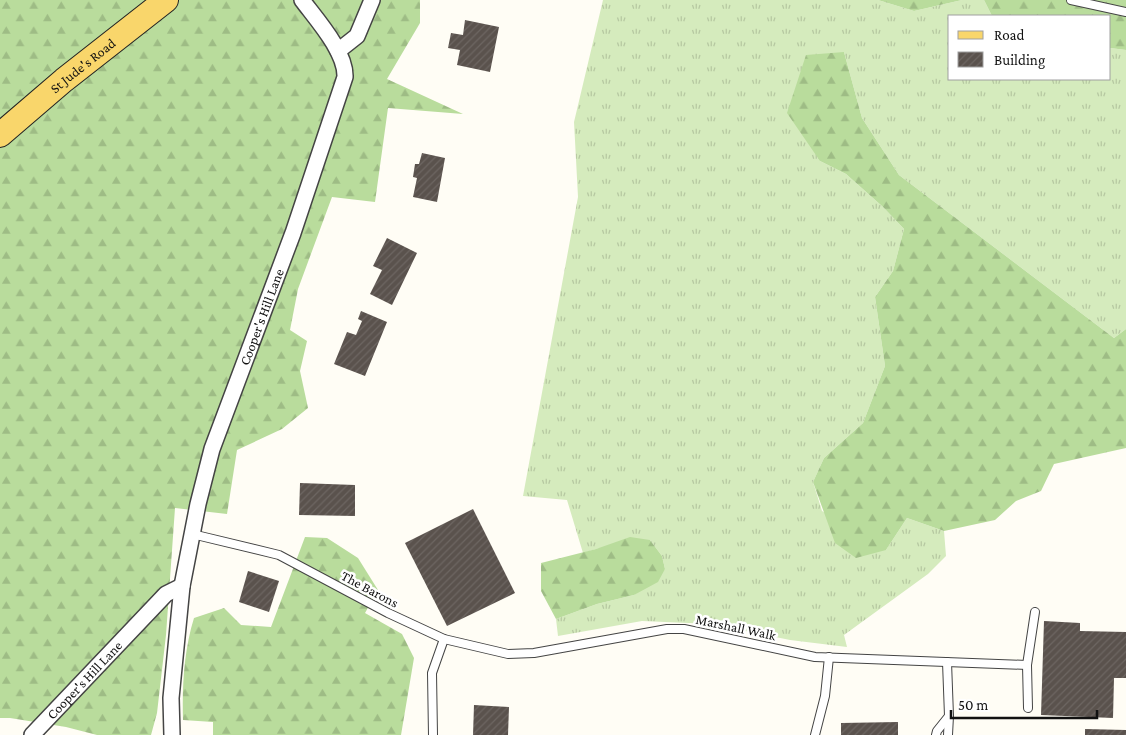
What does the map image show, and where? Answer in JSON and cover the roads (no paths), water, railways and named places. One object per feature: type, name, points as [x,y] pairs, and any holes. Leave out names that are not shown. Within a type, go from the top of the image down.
[{"type":"main road","name":"St Jude's Road","points":[[0,135],[64,80],[166,0]]},
{"type":"street","name":"Cooper's Hill Lane","points":[[172,735],[172,698],[182,586],[212,449],[293,233],[345,78],[343,62],[338,51],[302,0]]},
{"type":"street","points":[[338,51],[357,36],[372,0]]},
{"type":"street","name":"Cooper's Hill Lane","points":[[32,735],[166,594],[182,586]]},
{"type":"lane","points":[[1071,0],[1126,12]]},
{"type":"lane","name":"The Barons","points":[[192,534],[279,555],[388,613],[444,639]]},
{"type":"lane","points":[[1028,708],[1027,665],[1035,612]]},
{"type":"lane","name":"Marshall Walk","points":[[444,639],[508,654],[534,652],[667,629],[684,629],[815,657],[1027,665]]},
{"type":"lane","points":[[433,735],[432,672],[444,639]]},
{"type":"lane","points":[[815,735],[824,696],[829,657]]},
{"type":"lane","points":[[947,662],[948,735]]},
{"type":"lane","points":[[936,735],[949,716]]}]
